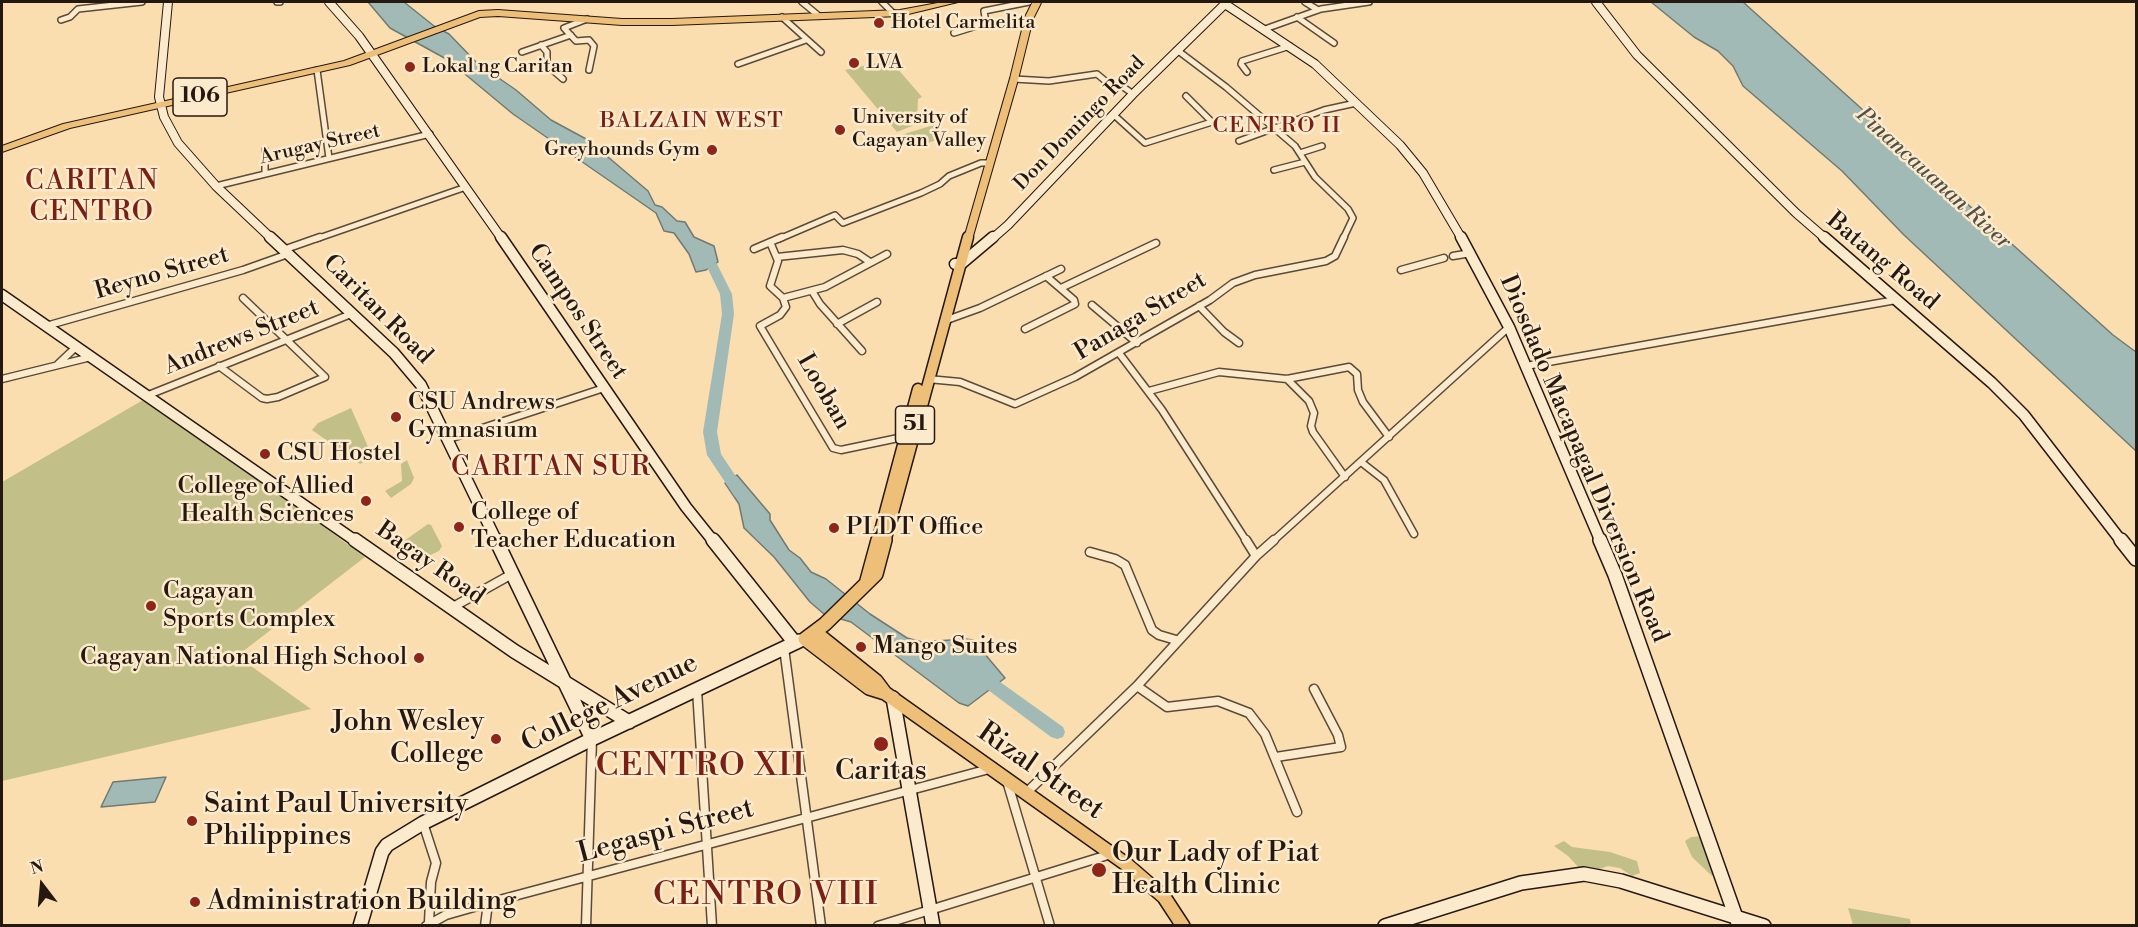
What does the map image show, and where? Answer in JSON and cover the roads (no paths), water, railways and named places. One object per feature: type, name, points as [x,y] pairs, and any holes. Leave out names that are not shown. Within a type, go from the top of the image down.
[{"type":"highway","name":"106","points":[[2,149],[67,126],[317,70],[372,54],[479,14],[498,13],[641,22],[894,14],[954,2]]},
{"type":"main road","name":"Caritan Road","points":[[168,2],[160,70],[160,106],[178,143],[216,186],[394,353],[421,385],[592,738]]},
{"type":"main road","name":"Campos Street","points":[[329,2],[372,54],[430,134],[686,507],[800,641]]},
{"type":"main road","name":"51","points":[[864,586],[903,437],[968,236],[1014,80],[1030,16],[1037,2]]},
{"type":"main road","name":"Batang Road","points":[[1596,2],[1637,55],[1788,206],[1992,383],[2024,415],[2136,559]]},
{"type":"main road","name":"Diosdado Macapagal Diversion Road","points":[[1226,3],[1315,64],[1411,156],[1471,253],[1509,327],[1615,575],[1737,921]]},
{"type":"main road","name":"Don Domingo Road","points":[[958,264],[1008,225],[1133,94],[1226,3]]},
{"type":"main road","name":"51","points":[[800,641],[825,624],[876,574],[958,264]]},
{"type":"main road","name":"Bagay Road","points":[[2,295],[514,651],[629,722]]},
{"type":"main road","name":"College Avenue","points":[[360,926],[382,852],[387,845],[423,824],[592,738],[800,641]]},
{"type":"main road","name":"Rizal Street","points":[[800,641],[869,688],[889,695],[989,769],[1111,854],[1164,897],[1183,926]]},
{"type":"main road","points":[[889,695],[933,926]]},
{"type":"main road","points":[[1385,926],[1412,922],[1521,884],[1584,874],[1621,881],[1737,921],[1764,926]]},
{"type":"street","points":[[61,20],[70,17],[78,9],[142,2]]},
{"type":"street","points":[[802,2],[819,16]]},
{"type":"street","points":[[882,2],[894,14]]},
{"type":"street","points":[[954,33],[986,23],[984,11],[1029,2]]},
{"type":"street","points":[[1305,2],[1318,10]]},
{"type":"street","points":[[1265,29],[1318,10],[1369,2]]},
{"type":"street","points":[[782,17],[821,52]]},
{"type":"street","points":[[1297,17],[1334,43]]},
{"type":"street","points":[[588,19],[565,27],[577,41],[589,40],[594,46],[589,70]]},
{"type":"street","points":[[522,52],[570,35]]},
{"type":"street","points":[[738,64],[806,40]]},
{"type":"street","points":[[541,45],[547,52],[547,65],[563,79]]},
{"type":"street","points":[[1247,72],[1241,64],[1242,61],[1290,46]]},
{"type":"street","points":[[1177,50],[1275,128],[1300,153],[1305,162],[1274,170]]},
{"type":"street","points":[[317,70],[329,158]]},
{"type":"street","points":[[1014,80],[1049,81],[1092,74],[1109,84],[1122,86],[1133,94]]},
{"type":"street","points":[[1114,115],[1145,143],[1212,122],[1186,96]]},
{"type":"street","points":[[1239,141],[1324,110],[1356,103]]},
{"type":"street","name":"Arugay Street","points":[[216,186],[430,134]]},
{"type":"street","points":[[1300,153],[1322,146]]},
{"type":"street","points":[[265,150],[265,173]]},
{"type":"street","name":"Panaga Street","points":[[927,379],[960,382],[1015,404],[1075,377],[1137,343],[1199,306],[1227,286],[1242,279],[1332,259],[1338,252],[1353,218],[1348,209],[1315,177],[1305,162]]},
{"type":"street","points":[[754,249],[835,214],[843,224],[921,193],[940,184],[949,176],[981,163],[989,163]]},
{"type":"street","name":"Reyno Street","points":[[45,326],[243,270],[285,252],[466,187]]},
{"type":"street","points":[[770,242],[777,257],[778,267],[772,276],[770,286],[783,298],[835,283],[887,254]]},
{"type":"street","points":[[1060,288],[1156,243]]},
{"type":"street","points":[[777,257],[843,250],[858,254],[870,262]]},
{"type":"street","points":[[1453,256],[1471,253]]},
{"type":"street","points":[[1401,270],[1444,258]]},
{"type":"street","points":[[944,321],[980,308],[1061,269]]},
{"type":"street","points":[[1025,329],[1074,305],[1074,300],[1046,276]]},
{"type":"street","points":[[812,291],[837,324],[862,351]]},
{"type":"street","points":[[219,366],[261,398],[267,399],[286,394],[325,377],[243,298]]},
{"type":"street","name":"Looban","points":[[783,298],[785,311],[760,326],[834,449],[903,437]]},
{"type":"street","points":[[1526,366],[1896,300]]},
{"type":"street","points":[[837,324],[877,302]]},
{"type":"street","points":[[1092,305],[1137,343]]},
{"type":"street","points":[[1199,306],[1224,332],[1239,343]]},
{"type":"street","name":"Andrews Street","points":[[146,396],[351,314]]},
{"type":"street","points":[[1025,794],[1137,686],[1176,640],[1256,556],[1509,327]]},
{"type":"street","points":[[56,366],[76,347]]},
{"type":"street","points":[[1119,352],[1149,391],[1256,556]]},
{"type":"street","points":[[2,379],[91,357]]},
{"type":"street","points":[[1149,391],[1219,372],[1287,379],[1340,367],[1352,368],[1357,374],[1358,390],[1363,402],[1389,437]]},
{"type":"street","points":[[1287,379],[1309,401],[1314,413],[1311,426],[1313,432],[1345,477]]},
{"type":"street","points":[[449,439],[604,388]]},
{"type":"street","points":[[1361,462],[1384,480],[1414,534]]},
{"type":"street","points":[[1090,552],[1115,559],[1125,565],[1152,630],[1159,635],[1176,640]]},
{"type":"street","points":[[453,607],[512,574]]},
{"type":"street","points":[[800,641],[806,819],[821,926]]},
{"type":"street","points":[[1137,686],[1167,707],[1218,701],[1249,713],[1266,734],[1297,812]]},
{"type":"street","points":[[1276,757],[1341,747],[1338,735],[1314,689]]},
{"type":"street","points":[[697,690],[712,926]]},
{"type":"street","points":[[586,926],[592,738]]},
{"type":"street","name":"Legaspi Street","points":[[427,924],[488,903],[989,769]]},
{"type":"street","points":[[1007,781],[1050,926]]},
{"type":"street","points":[[423,824],[436,863],[431,882],[427,924]]},
{"type":"street","points":[[878,926],[1111,854]]},
{"type":"street","points":[[485,926],[488,903]]},
{"type":"water","points":[[368,2],[404,2],[434,26],[449,34],[477,63],[516,90],[551,120],[588,140],[648,191],[655,205],[662,207],[677,221],[685,222],[694,237],[714,246],[718,262],[706,270],[696,272],[689,254],[674,233],[664,231],[656,213],[513,114],[448,60],[390,28]]},
{"type":"water","name":"Pinancauanan River","points":[[1651,2],[1743,2],[2113,335],[2136,352],[2136,451],[1904,235],[1842,171],[1743,86],[1733,66],[1718,51],[1694,37]]},
{"type":"water","points":[[737,475],[770,514],[770,520],[789,550],[800,558],[811,572],[826,579],[870,614],[907,638],[922,642],[973,640],[1005,678],[968,706],[959,703],[851,622],[824,614],[810,602],[774,557],[744,528],[739,504],[725,483]]},
{"type":"water","points":[[166,777],[155,802],[101,807],[113,782]]},
{"type":"waterway","points":[[701,254],[713,267],[726,294],[728,314],[710,432],[714,455],[740,493]]},
{"type":"waterway","points":[[982,676],[1057,732]]},
{"type":"place","name":"Hotel Carmelita","points":[[879,23]]},
{"type":"place","name":"LVA","points":[[854,63]]},
{"type":"place","name":"Lokal ng Caritan","points":[[410,67]]},
{"type":"place","name":"University of Cagayan Valley","points":[[840,130]]},
{"type":"place","name":"Greyhounds Gym","points":[[712,150]]},
{"type":"place","name":"CSU Andrews Gymnasium","points":[[396,417]]},
{"type":"place","name":"CSU Hostel","points":[[265,454]]},
{"type":"place","name":"College of Allied Health Sciences","points":[[366,501]]},
{"type":"place","name":"College of Teacher Education","points":[[459,527]]},
{"type":"place","name":"PLDT Office","points":[[834,528]]},
{"type":"place","name":"Cagayan Sports Complex","points":[[151,606]]},
{"type":"place","name":"Mango Suites","points":[[861,647]]},
{"type":"place","name":"Cagayan National High School","points":[[419,658]]},
{"type":"place","name":"John Wesley College","points":[[496,739]]},
{"type":"place","name":"Caritas","points":[[881,744]]},
{"type":"place","name":"Saint Paul University Philippines","points":[[192,821]]},
{"type":"place","name":"Our Lady of Piat Health Clinic","points":[[1099,870]]},
{"type":"place","name":"Administration Building","points":[[195,902]]},
{"type":"district","name":"BALZAIN WEST","points":[[692,122]]},
{"type":"district","name":"CENTRO II","points":[[1277,127]]},
{"type":"district","name":"CARITAN CENTRO","points":[[92,198]]},
{"type":"district","name":"CARITAN SUR","points":[[551,469]]},
{"type":"district","name":"CENTRO XII","points":[[701,767]]},
{"type":"district","name":"CENTRO VIII","points":[[766,896]]}]
